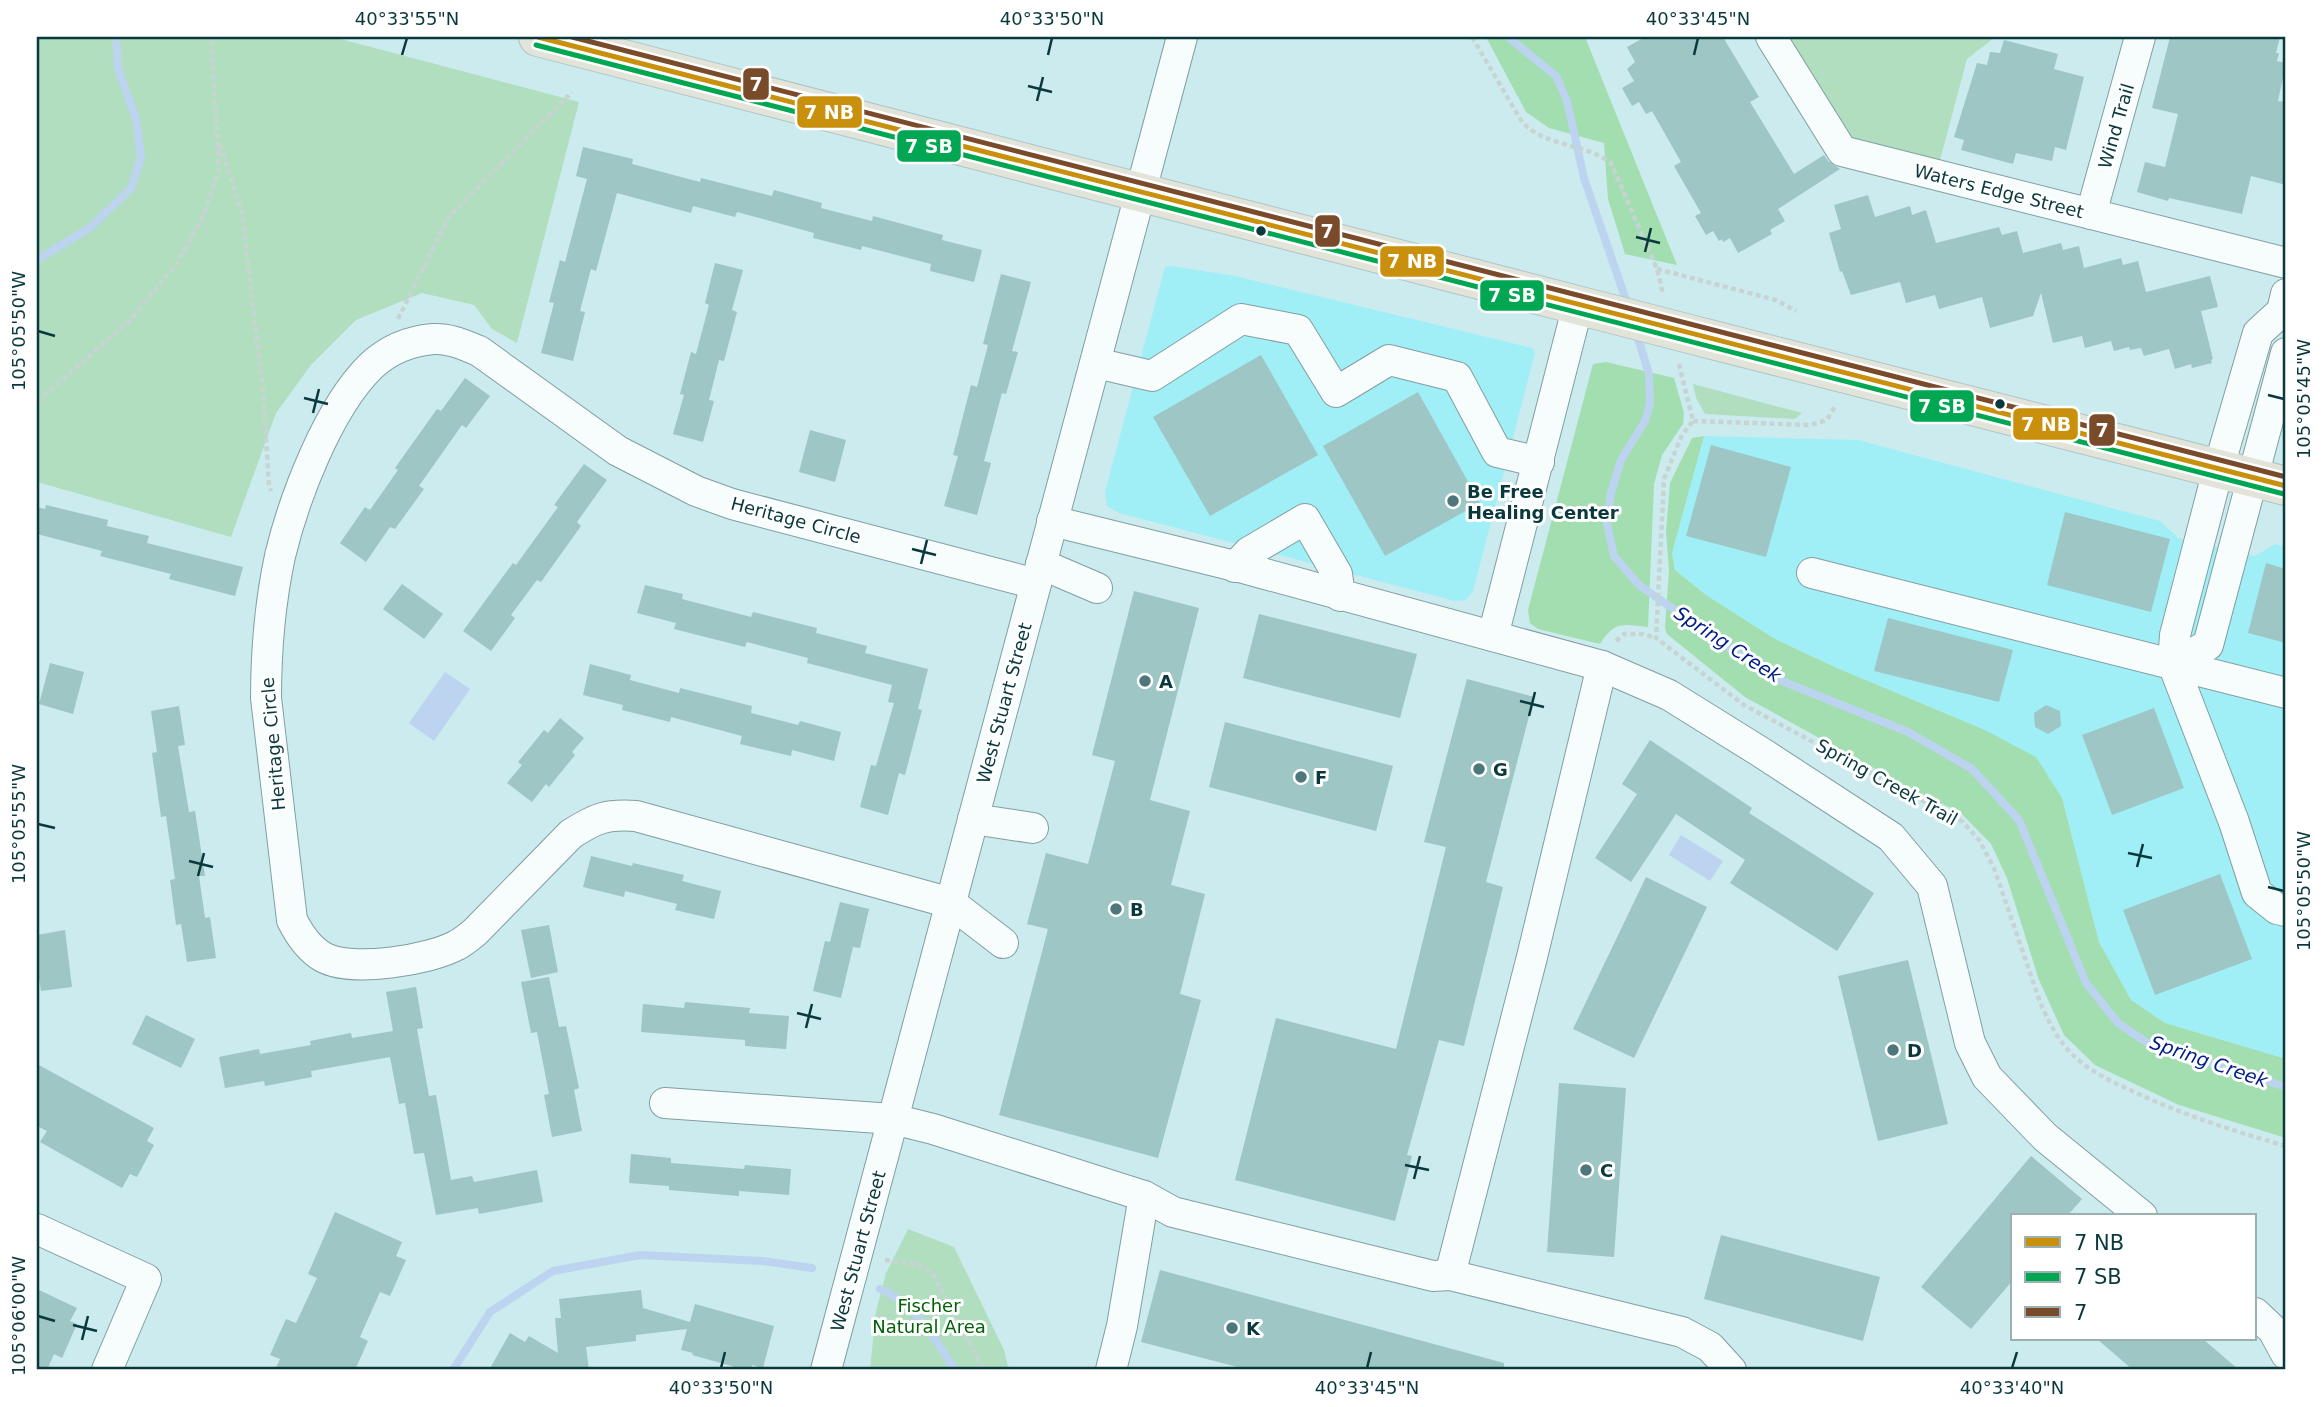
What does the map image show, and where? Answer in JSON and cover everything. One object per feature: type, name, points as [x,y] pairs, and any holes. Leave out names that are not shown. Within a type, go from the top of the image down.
[{"type":"main road","points":[[538,37],[2252,478]]},
{"type":"street","name":"West Stuart Street","points":[[826,1370],[1182,37]]},
{"type":"street","name":"Waters Edge Street","points":[[1771,37],[1842,151],[2286,263]]},
{"type":"street","name":"Wind Trail","points":[[2091,214],[2139,37]]},
{"type":"street","points":[[1493,636],[1539,462],[1593,309]]},
{"type":"street","points":[[2252,478],[2258,333],[2285,310]]},
{"type":"street","points":[[1096,363],[1152,376],[1241,319],[1298,330],[1336,392],[1389,360],[1457,377],[1497,452],[1539,462]]},
{"type":"street","name":"Heritage Circle","points":[[951,903],[636,816],[610,814],[571,834],[475,932],[457,946],[433,954],[377,965],[345,964],[323,957],[307,944],[292,920],[266,698],[266,663],[270,611],[292,512],[328,427],[371,366],[396,348],[436,339],[455,342],[479,351],[618,451],[696,491],[732,504],[1097,588]]},
{"type":"street","points":[[2173,664],[2208,645],[2286,353]]},
{"type":"street","points":[[1235,567],[1249,552],[1305,519],[1337,574],[1340,596]]},
{"type":"street","points":[[1052,521],[1235,567],[1602,666],[1669,695],[1891,837],[1932,886],[1970,1043],[1987,1077],[2045,1137],[2139,1214]]},
{"type":"street","points":[[1812,573],[2286,693]]},
{"type":"street","points":[[2173,664],[2234,822],[2257,893],[2277,909],[2286,911]]},
{"type":"street","points":[[1450,1275],[1532,957],[1602,666]]},
{"type":"street","points":[[973,819],[1033,828]]},
{"type":"street","points":[[951,903],[1003,943]]},
{"type":"street","points":[[665,1103],[893,1119],[933,1129],[1144,1196],[1173,1212],[1433,1276],[1450,1275],[1682,1332],[1710,1347],[1731,1370]]},
{"type":"street","points":[[1111,1370],[1122,1326],[1144,1196]]},
{"type":"street","points":[[37,1229],[146,1279],[107,1370]]},
{"type":"street","points":[[2256,1314],[2273,1330],[2286,1354]]},
{"type":"path","points":[[37,402],[130,320],[177,263],[204,214],[219,169],[211,37]]},
{"type":"path","points":[[1472,37],[1529,130],[1551,140],[1603,156],[1615,170],[1657,268],[1776,300],[1796,311]]},
{"type":"path","points":[[395,325],[449,216],[572,92]]},
{"type":"path","points":[[218,137],[242,213],[263,391],[269,485],[273,494]]},
{"type":"path","points":[[1684,384],[1693,421],[1811,425],[1827,420],[1829,416]]},
{"type":"path","name":"Spring Creek Trail","points":[[1693,421],[1682,435],[1664,480],[1656,638],[1744,705],[1963,822],[1979,840],[1994,868],[2040,1002],[2050,1024],[2070,1052],[2099,1075],[2160,1104],[2237,1132],[2286,1146]]},
{"type":"path","points":[[885,1260],[921,1265],[934,1276],[984,1370]]},
{"type":"shaded area","points":[[1165,267],[1235,276],[1532,348],[1535,353],[1473,591],[1466,600],[1455,601],[1119,513],[1107,506],[1105,492]]},
{"type":"shaded area","points":[[1704,436],[1858,440],[2160,521],[2178,538],[2255,556],[2275,544],[2286,547],[2286,1059],[2165,1023],[2131,1000],[2099,942],[2062,798],[1985,730],[1775,639],[1706,595],[1675,570],[1672,553]]},
{"type":"shaded area","points":[[445,672],[470,689],[434,741],[409,723]]},
{"type":"shaded area","points":[[1681,835],[1723,861],[1710,881],[1669,855]]},
{"type":"green space","points":[[37,37],[333,37],[579,102],[517,343],[492,329],[474,305],[422,293],[356,320],[311,365],[276,413],[231,537],[37,482]]},
{"type":"green space","points":[[1486,37],[1585,37],[1677,265],[1625,254],[1608,199],[1604,143],[1549,128],[1526,112]]},
{"type":"green space","points":[[1788,37],[1995,37],[1967,59],[1940,160],[1846,136]]},
{"type":"green space","points":[[1606,362],[1674,378],[1684,413],[1683,424],[1662,455],[1654,484],[1648,627],[1620,626],[1610,631],[1600,644],[1538,629],[1530,623],[1528,610],[1593,364]]},
{"type":"green space","points":[[1693,384],[1802,413],[1795,419],[1705,414],[1696,398]]},
{"type":"green space","points":[[1704,436],[1672,553],[1675,570],[1706,595],[1775,639],[1985,730],[2036,757],[2062,798],[2099,942],[2131,1000],[2165,1023],[2286,1059],[2286,1138],[2179,1105],[2095,1065],[2064,1035],[2039,980],[2007,878],[1991,844],[1961,813],[1910,788],[1745,697],[1667,634],[1665,628],[1669,570],[1666,532],[1670,483],[1692,438]]},
{"type":"green space","name":"Fischer Natural Area","points":[[908,1229],[954,1247],[1004,1350],[1009,1370],[870,1370],[876,1311],[886,1273]]},
{"type":"building","points":[[1645,37],[1723,37],[1759,97],[1750,102],[1794,174],[1824,155],[1840,169],[1778,209],[1785,221],[1770,230],[1772,234],[1738,253],[1730,238],[1719,241],[1713,231],[1706,235],[1695,216],[1701,213],[1674,166],[1681,162],[1652,111],[1646,114],[1639,102],[1632,106],[1622,88],[1634,81],[1627,69],[1635,62],[1627,47]]},
{"type":"building","points":[[2170,37],[2280,37],[2277,61],[2286,63],[2278,101],[2286,102],[2286,185],[2251,176],[2242,214],[2169,198],[2168,201],[2137,192],[2145,162],[2165,167],[2178,114],[2152,108]]},
{"type":"building","points":[[2004,40],[2058,54],[2054,69],[2084,77],[2066,150],[2055,147],[2052,161],[2016,153],[2013,164],[1961,150],[1964,140],[1954,137],[1977,63],[1987,65],[1990,52],[2000,53]]},
{"type":"building","points":[[583,147],[633,159],[632,164],[700,182],[701,178],[772,196],[774,190],[822,203],[821,208],[872,221],[873,216],[943,235],[942,240],[982,250],[974,282],[930,271],[931,264],[862,246],[861,250],[813,238],[814,233],[737,212],[735,217],[693,206],[691,213],[617,193],[596,271],[591,269],[580,311],[585,312],[573,361],[541,353],[554,303],[549,302],[560,260],[565,262],[587,179],[576,176]]},
{"type":"building","points":[[1868,195],[1875,217],[1910,206],[1912,215],[1926,210],[1936,243],[1999,227],[2002,235],[2017,231],[2023,253],[2061,243],[2063,250],[2079,246],[2084,268],[2121,258],[2123,265],[2138,261],[2146,292],[2210,276],[2218,307],[2201,311],[2212,363],[2192,368],[2191,364],[2175,369],[2169,349],[2144,356],[2141,348],[2130,350],[2129,347],[2114,351],[2111,341],[2085,348],[2082,336],[2053,343],[2041,293],[2033,316],[1990,328],[1982,297],[1939,309],[1935,295],[1906,303],[1900,282],[1851,295],[1842,271],[1840,272],[1829,233],[1841,229],[1834,205]]},
{"type":"building","points":[[715,263],[743,270],[732,310],[737,312],[724,361],[719,360],[709,400],[714,401],[703,442],[673,434],[684,395],[680,394],[691,352],[696,354],[709,305],[705,303]]},
{"type":"building","points":[[1001,274],[1031,282],[1012,351],[1018,352],[1006,394],[1002,393],[984,461],[991,463],[977,515],[944,506],[958,456],[953,455],[971,385],[977,387],[988,345],[983,344]]},
{"type":"building","points":[[1261,355],[1318,455],[1210,516],[1153,417]]},
{"type":"building","points":[[465,378],[490,396],[466,428],[462,425],[419,486],[424,489],[395,529],[390,527],[366,562],[340,543],[365,507],[370,510],[398,470],[395,468],[437,409],[441,411]]},
{"type":"building","points":[[1418,392],[1480,503],[1385,556],[1323,446]]},
{"type":"building","points":[[810,430],[846,440],[835,482],[799,472]]},
{"type":"building","points":[[1711,445],[1791,467],[1766,557],[1686,536]]},
{"type":"building","points":[[584,464],[607,480],[577,522],[581,526],[541,582],[537,580],[511,615],[515,618],[491,651],[463,631],[513,563],[516,565],[558,507],[554,505]]},
{"type":"building","points":[[46,505],[108,520],[107,526],[149,536],[147,543],[243,567],[235,596],[169,579],[171,574],[100,556],[102,551],[37,534],[37,507],[45,509]]},
{"type":"building","points":[[2065,512],[2170,539],[2151,612],[2047,585]]},
{"type":"building","points":[[2266,563],[2286,569],[2286,643],[2248,633]]},
{"type":"building","points":[[402,584],[443,614],[424,639],[383,609]]},
{"type":"building","points":[[645,585],[683,594],[682,599],[751,617],[753,612],[817,628],[816,633],[867,646],[865,653],[928,669],[918,709],[922,710],[905,775],[899,773],[888,815],[860,807],[871,765],[876,766],[894,703],[888,702],[892,685],[807,663],[808,658],[747,642],[745,647],[674,629],[676,623],[637,613]]},
{"type":"building","points":[[1134,591],[1199,608],[1150,800],[1190,811],[1171,885],[1205,894],[1180,994],[1201,1000],[1158,1158],[999,1115],[1048,929],[1027,924],[1046,853],[1088,864],[1115,761],[1092,755]]},
{"type":"building","points":[[1259,614],[1417,654],[1400,718],[1243,678]]},
{"type":"building","points":[[1888,618],[2013,650],[1999,702],[1874,671]]},
{"type":"building","points":[[50,663],[84,672],[73,714],[39,704]]},
{"type":"building","points":[[590,664],[631,675],[630,680],[679,693],[680,688],[752,706],[751,713],[798,725],[800,721],[841,732],[834,761],[792,750],[791,756],[740,744],[742,736],[671,717],[670,722],[622,710],[623,705],[583,695]]},
{"type":"building","points":[[1467,679],[1534,697],[1486,882],[1503,887],[1464,1046],[1439,1040],[1407,1155],[1412,1156],[1395,1221],[1235,1180],[1276,1018],[1396,1049],[1446,847],[1424,842]]},
{"type":"building","points":[[2046,705],[2060,711],[2061,726],[2048,734],[2035,727],[2034,713]]},
{"type":"building","points":[[179,706],[185,745],[178,746],[189,812],[195,811],[205,876],[199,876],[205,918],[210,917],[216,958],[187,962],[181,924],[176,925],[170,880],[175,879],[166,816],[161,817],[152,753],[157,752],[151,711]]},
{"type":"building","points":[[2154,708],[2184,788],[2112,815],[2082,735]]},
{"type":"building","points":[[560,718],[584,738],[572,752],[575,755],[549,787],[546,784],[532,802],[507,783],[522,765],[518,762],[544,730],[548,733]]},
{"type":"building","name":"F","points":[[1225,722],[1393,766],[1376,831],[1209,787]]},
{"type":"building","points":[[1650,740],[1752,808],[1749,813],[1874,893],[1837,951],[1730,883],[1745,860],[1676,814],[1631,882],[1595,858],[1637,794],[1622,784]]},
{"type":"building","points":[[591,856],[684,875],[682,881],[721,891],[714,919],[675,910],[677,904],[625,891],[624,897],[583,887]]},
{"type":"building","points":[[2220,874],[2252,959],[2155,995],[2123,910]]},
{"type":"building","points":[[1646,877],[1707,907],[1634,1058],[1573,1029]]},
{"type":"building","points":[[840,902],[869,909],[860,948],[853,947],[841,998],[813,991],[825,941],[830,942]]},
{"type":"building","points":[[549,925],[558,972],[531,978],[521,930]]},
{"type":"building","points":[[65,930],[72,987],[41,991],[37,965],[37,935]]},
{"type":"building","name":"D","points":[[1908,960],[1948,1124],[1878,1141],[1838,976]]},
{"type":"building","points":[[549,977],[559,1027],[566,1026],[579,1088],[574,1090],[582,1131],[552,1137],[544,1095],[549,1094],[537,1032],[531,1033],[521,982]]},
{"type":"building","points":[[416,987],[423,1028],[417,1029],[429,1096],[436,1095],[451,1180],[472,1176],[474,1182],[537,1170],[543,1202],[479,1214],[478,1208],[436,1215],[424,1153],[414,1154],[405,1103],[399,1104],[390,1057],[311,1071],[312,1077],[265,1086],[264,1081],[225,1088],[219,1057],[259,1049],[260,1054],[311,1045],[310,1041],[351,1033],[352,1038],[393,1031],[386,992]]},
{"type":"building","points":[[685,1002],[750,1008],[749,1013],[789,1016],[786,1049],[745,1046],[745,1040],[641,1032],[643,1004],[684,1008]]},
{"type":"building","points":[[146,1015],[195,1039],[181,1068],[132,1044]]},
{"type":"building","points":[[37,1064],[154,1128],[147,1141],[154,1145],[137,1177],[130,1174],[122,1188],[40,1142],[47,1131],[37,1126]]},
{"type":"building","name":"C","points":[[1559,1083],[1626,1088],[1614,1257],[1547,1252]]},
{"type":"building","points":[[631,1154],[671,1158],[671,1163],[744,1169],[745,1165],[791,1169],[789,1195],[739,1191],[739,1196],[669,1190],[669,1186],[629,1183]]},
{"type":"building","points":[[2031,1156],[2082,1199],[2069,1214],[2011,1214],[2011,1282],[1971,1329],[1921,1287]]},
{"type":"building","points":[[335,1212],[402,1242],[396,1256],[406,1260],[390,1296],[380,1292],[360,1337],[368,1341],[355,1370],[275,1370],[280,1359],[270,1355],[286,1319],[296,1323],[317,1278],[308,1274]]},
{"type":"building","points":[[1721,1235],[1880,1277],[1863,1341],[1704,1299]]},
{"type":"building","name":"K","points":[[1160,1270],[1504,1363],[1504,1370],[1249,1370],[1141,1342]]},
{"type":"building","points":[[37,1289],[77,1308],[70,1321],[77,1324],[62,1358],[54,1354],[47,1370],[37,1370]]},
{"type":"building","points":[[641,1290],[643,1308],[690,1322],[695,1304],[774,1326],[763,1368],[752,1365],[751,1370],[746,1370],[681,1350],[687,1329],[636,1335],[636,1341],[586,1347],[589,1370],[489,1370],[510,1333],[525,1342],[529,1336],[558,1353],[555,1318],[561,1318],[559,1299]]},
{"type":"building","points":[[2098,1340],[2204,1340],[2239,1370],[2133,1370]]},
{"type":"waterway","points":[[37,263],[40,258],[91,227],[131,188],[141,158],[136,119],[118,69],[116,37]]},
{"type":"waterway","name":"Spring Creek","points":[[1508,37],[1556,76],[1567,101],[1584,178],[1628,306]]},
{"type":"waterway","name":"Spring Creek","points":[[1636,332],[1649,374],[1650,404],[1645,421],[1621,460],[1611,493],[1607,524],[1614,556],[1639,585],[1723,644],[1782,681],[1908,732],[1972,769],[2019,820],[2086,983],[2118,1023],[2146,1042],[2286,1087]]},
{"type":"waterway","points":[[453,1370],[490,1312],[553,1271],[640,1255],[763,1261],[812,1268]]},
{"type":"waterway","points":[[880,1289],[893,1295],[914,1313],[955,1370]]},
{"type":"transit line","points":[[538,37],[2286,486]]},
{"type":"transit line","name":"7","points":[[572,37],[2286,477]]},
{"type":"transit line","points":[[536,45],[2284,494]]},
{"type":"place","name":"Be Free Healing Center","points":[[1453,501]]},
{"type":"place","name":"A","points":[[1145,681]]},
{"type":"place","name":"G","points":[[1479,769]]},
{"type":"place","name":"F","points":[[1301,777]]},
{"type":"place","name":"B","points":[[1116,909]]},
{"type":"place","name":"D","points":[[1893,1050]]},
{"type":"place","name":"C","points":[[1586,1170]]},
{"type":"place","name":"K","points":[[1232,1328]]}]
